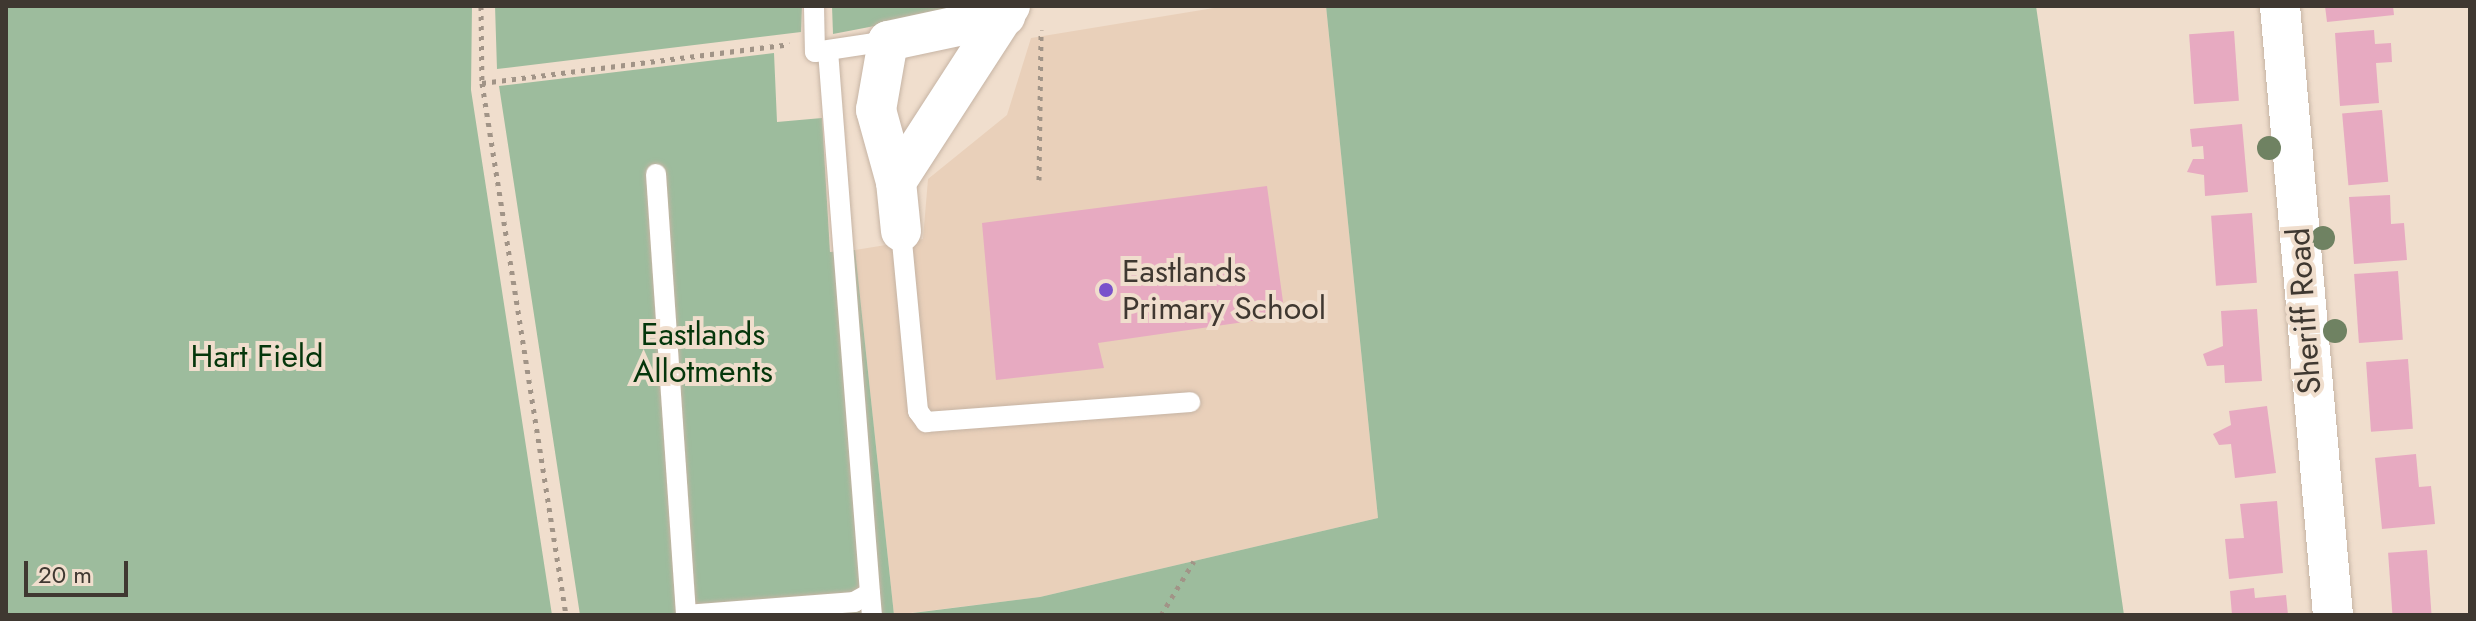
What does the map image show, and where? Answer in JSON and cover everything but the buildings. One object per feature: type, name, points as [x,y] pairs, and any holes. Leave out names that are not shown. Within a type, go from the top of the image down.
[{"type":"street","name":"Sheriff Road","points":[[2280,6],[2333,615]]},
{"type":"street","points":[[901,231],[896,182],[876,110],[888,41],[1019,15]]},
{"type":"street","points":[[896,182],[1019,15]]},
{"type":"lane","points":[[814,6],[821,46],[872,615]]},
{"type":"lane","points":[[821,46],[888,41]]},
{"type":"lane","points":[[656,174],[686,615],[854,602],[870,593]]},
{"type":"lane","points":[[901,231],[918,411],[926,422],[1190,402]]},
{"type":"path","points":[[481,6],[482,83],[566,615]]},
{"type":"path","points":[[1019,15],[1039,180]]},
{"type":"path","points":[[482,83],[821,46]]},
{"type":"path","points":[[1161,615],[1194,561]]},
{"type":"shaded area","name":"Eastlands Primary School","points":[[1226,6],[1326,6],[1378,518],[1040,597],[894,615],[855,250],[923,239],[928,179],[1007,115],[1031,38]]},
{"type":"green space","name":"Hart Field","points":[[6,6],[472,6],[471,90],[552,615],[6,615]]},
{"type":"green space","points":[[495,6],[802,6],[801,32],[497,69]]},
{"type":"green space","points":[[832,6],[967,6],[968,8],[833,34]]},
{"type":"green space","points":[[1326,6],[2036,6],[2124,615],[897,615],[1040,597],[1378,518]]},
{"type":"green space","name":"Eastlands Allotments","points":[[774,53],[777,122],[822,118],[830,252],[855,250],[894,615],[580,615],[499,86]]},
{"type":"place","name":"Eastlands Primary School","points":[[1106,290]]}]
